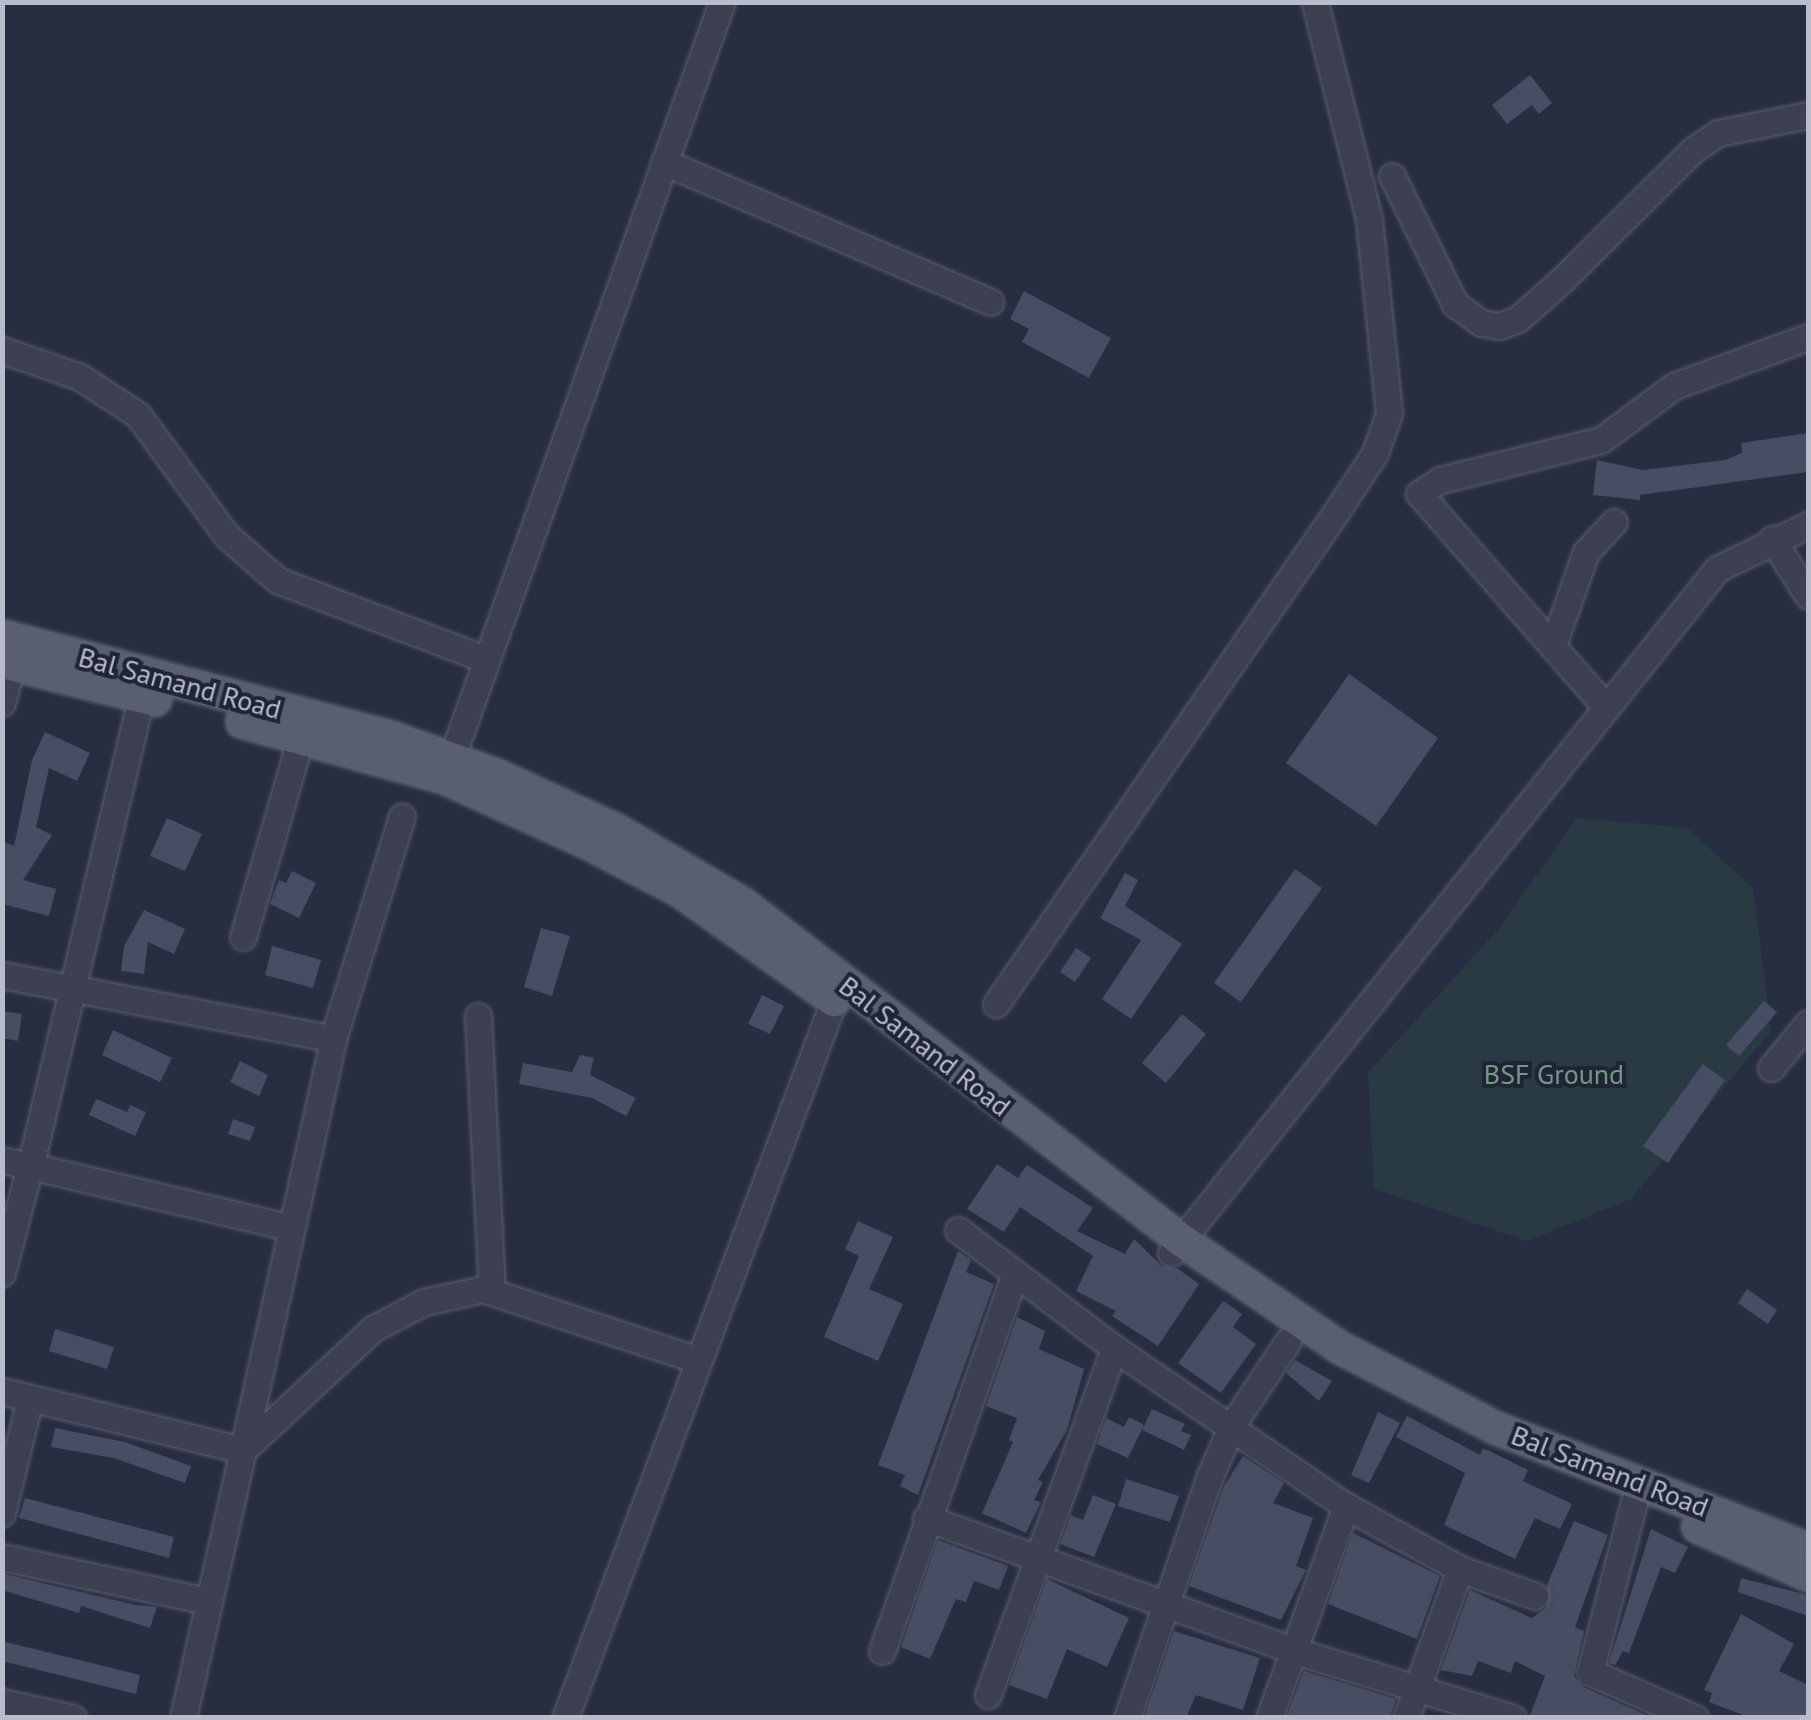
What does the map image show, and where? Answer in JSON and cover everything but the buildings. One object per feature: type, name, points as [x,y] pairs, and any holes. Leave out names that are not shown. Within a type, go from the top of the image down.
[{"type":"main road","name":"Bal Samand Road","points":[[6,654],[452,757],[616,830],[743,904],[1176,1246],[1288,1340],[1492,1438],[1808,1576]]},
{"type":"main road","name":"Bal Samand Road","points":[[144,686],[301,738],[445,778],[592,845],[680,891],[1176,1246],[1492,1438],[1808,1548]]},
{"type":"street","points":[[452,757],[722,2]]},
{"type":"street","points":[[996,1004],[1336,512],[1375,453],[1389,413],[1370,219],[1315,2]]},
{"type":"street","points":[[1392,176],[1456,304],[1481,323],[1499,326],[1518,319],[1562,281],[1693,150],[1718,133],[1808,115]]},
{"type":"street","points":[[664,162],[990,302]]},
{"type":"street","points":[[1604,705],[1553,644],[1420,502],[1425,486],[1601,440],[1674,386],[1808,337]]},
{"type":"street","points":[[2,350],[80,377],[138,415],[226,534],[277,580],[486,659]]},
{"type":"street","points":[[1553,644],[1586,552],[1614,522]]},
{"type":"street","points":[[1176,1246],[1604,705],[1717,569],[1772,539],[1808,525]]},
{"type":"street","points":[[1772,539],[1808,596]]},
{"type":"street","points":[[2,703],[6,654]]},
{"type":"street","points":[[2,1273],[144,686]]},
{"type":"street","points":[[243,937],[301,738]]},
{"type":"street","points":[[183,1718],[288,1226],[333,1039],[402,816]]},
{"type":"street","points":[[2,974],[333,1039]]},
{"type":"street","points":[[565,1718],[695,1359],[834,1000]]},
{"type":"street","points":[[478,1016],[492,1291]]},
{"type":"street","points":[[1770,1068],[1808,1023]]},
{"type":"street","points":[[2,1160],[288,1226]]},
{"type":"street","points":[[958,1230],[1114,1348],[1346,1506],[1460,1569],[1535,1596]]},
{"type":"street","points":[[882,1651],[1014,1276]]},
{"type":"street","points":[[243,1450],[374,1328],[424,1302],[492,1291],[695,1359]]},
{"type":"street","points":[[1127,1718],[1163,1606],[1232,1425],[1288,1340]]},
{"type":"street","points":[[988,1695],[1114,1348]]},
{"type":"street","points":[[2,1392],[243,1450]]},
{"type":"street","points":[[2,1513],[30,1398]]},
{"type":"street","points":[[1634,1502],[1590,1672],[1668,1712],[1695,1718]]},
{"type":"street","points":[[1269,1718],[1346,1506]]},
{"type":"street","points":[[926,1518],[1037,1562],[1292,1650],[1416,1684],[1513,1718]]},
{"type":"street","points":[[2,1556],[208,1601]]},
{"type":"street","points":[[1406,1718],[1460,1569]]},
{"type":"street","points":[[2,1702],[73,1718]]},
{"type":"green space","name":"BSF Ground","points":[[1577,818],[1687,828],[1753,888],[1771,1031],[1631,1199],[1527,1241],[1374,1189],[1368,1073],[1500,927]]}]
